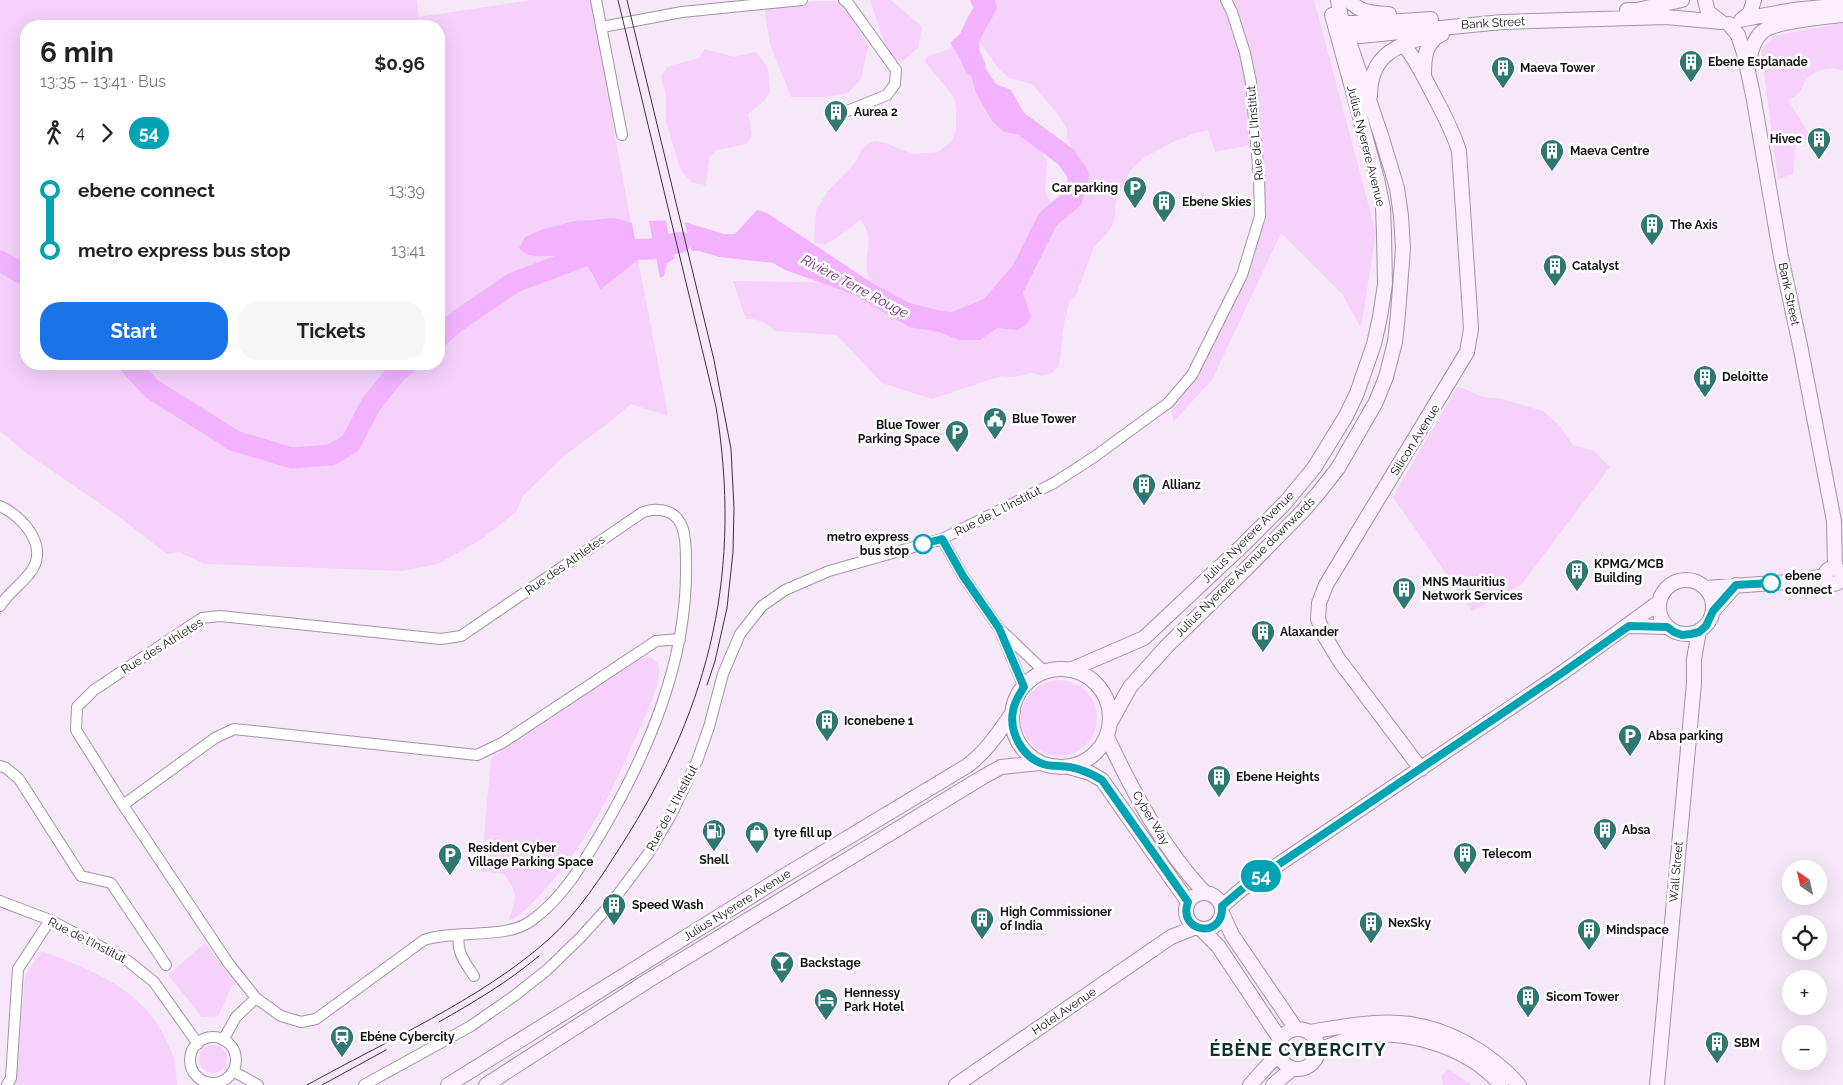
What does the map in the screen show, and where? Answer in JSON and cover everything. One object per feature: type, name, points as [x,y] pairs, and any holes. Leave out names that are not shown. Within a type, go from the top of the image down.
[{"type":"street","points":[[596,0],[622,135]]},
{"type":"street","points":[[602,27],[682,12],[802,0]]},
{"type":"street","points":[[837,115],[887,95],[895,84],[896,70],[844,0]]},
{"type":"street","name":"Rue de L l'Institut","points":[[364,1085],[471,1026],[514,996],[547,970],[574,945],[610,905],[648,854],[671,815],[696,761],[709,727],[723,674],[740,634],[762,606],[785,590],[829,571],[942,539],[1054,483],[1094,458],[1168,403],[1192,375],[1242,275],[1260,216],[1259,178],[1251,82],[1245,53],[1232,12],[1226,0]]},
{"type":"street","name":"Julius Nyerere Avenue","points":[[1070,670],[1144,638],[1242,545],[1285,503],[1314,468],[1342,424],[1357,393],[1374,344],[1380,317],[1385,284],[1384,234],[1377,179],[1332,18],[1330,0]]},
{"type":"street","name":"Julius Nyerere Avenue downwards","points":[[1110,723],[1130,687],[1303,512],[1320,491],[1338,468],[1376,402],[1386,378],[1395,342],[1403,248],[1397,188],[1382,135],[1341,18],[1338,0]]},
{"type":"street","points":[[1349,0],[1356,7],[1368,13],[1458,22]]},
{"type":"street","points":[[1338,39],[1339,30],[1348,23],[1458,22],[1637,10],[1682,0]]},
{"type":"street","points":[[1705,0],[1708,12],[1734,21],[1750,13],[1754,0]]},
{"type":"street","name":"Bank Street","points":[[1332,18],[1349,32],[1360,36],[1458,22],[1666,17],[1734,21],[1787,11],[1843,4]]},
{"type":"street","points":[[1747,68],[1753,44],[1763,31],[1802,20],[1843,14]]},
{"type":"street","name":"Bank Street","points":[[1734,21],[1747,68],[1781,257],[1834,521],[1830,572],[1787,582],[1736,585]]},
{"type":"street","points":[[1370,104],[1370,84],[1375,68],[1383,56],[1394,48],[1458,22]]},
{"type":"street","points":[[1424,76],[1424,55],[1429,46],[1438,36],[1458,22]]},
{"type":"street","name":"Silicon Avenue","points":[[1403,44],[1411,53],[1424,76],[1455,138],[1459,151],[1471,329],[1468,352],[1326,585],[1319,603],[1318,619],[1324,636],[1339,660],[1421,769]]},
{"type":"street","points":[[0,506],[17,517],[28,528],[36,542],[37,554],[30,574],[16,586],[0,606]]},
{"type":"street","name":"Rue des Athletes","points":[[658,509],[670,514],[680,522],[685,534],[687,591],[680,639],[662,709],[624,794],[588,855],[560,894],[530,922],[511,930],[438,935],[424,940],[316,1019],[301,1022],[281,1016],[256,998],[228,964],[76,730],[77,707],[94,690],[202,618],[220,616],[441,639],[461,636],[643,512],[658,509]]},
{"type":"street","points":[[942,539],[963,576],[999,628],[1045,672]]},
{"type":"street","points":[[1280,1039],[1218,946],[1188,918],[1187,908],[1192,897],[1216,902],[1242,889],[1629,626],[1658,604],[1666,588],[1681,580],[1690,580],[1698,583],[1706,588],[1710,595],[1713,611]]},
{"type":"street","points":[[1706,588],[1736,585]]},
{"type":"street","points":[[1658,604],[1661,620],[1667,627],[1682,635],[1691,634],[1699,632],[1706,626],[1713,611],[1736,585]]},
{"type":"street","points":[[1629,626],[1667,627]]},
{"type":"street","points":[[999,628],[1024,687]]},
{"type":"street","name":"Wall Street","points":[[1657,1085],[1694,682],[1694,659],[1699,632]]},
{"type":"street","name":"Wall Street","points":[[1682,635],[1694,659]]},
{"type":"street","points":[[123,805],[215,738],[234,729],[477,755],[502,743],[656,641],[680,639]]},
{"type":"street","points":[[1057,669],[1084,674],[1096,683],[1104,694],[1110,708],[1110,723],[1107,737],[1098,751],[1085,761],[1069,767],[1054,767],[1040,763],[1028,754],[1018,742],[1013,728],[1012,712],[1016,699],[1024,687],[1034,678],[1045,672],[1057,669]]},
{"type":"street","name":"Julius Nyerere Avenue","points":[[448,1085],[779,879],[967,766],[990,745],[1012,712]]},
{"type":"street","name":"Cyber Way","points":[[1107,737],[1124,774],[1153,827],[1194,882],[1216,902],[1232,935],[1303,1030]]},
{"type":"street","name":"Julius Nyerere Avenue","points":[[486,1085],[649,980],[983,777],[1001,767],[1040,763]]},
{"type":"street","points":[[0,766],[6,768],[19,779],[81,876],[111,883],[166,965]]},
{"type":"street","name":"Cyber Way","points":[[1069,767],[1090,773],[1102,780],[1187,908]]},
{"type":"street","name":"Rue de l'Institut","points":[[0,900],[50,920],[128,961],[154,982],[198,1044]]},
{"type":"street","points":[[1199,928],[1213,927],[1221,918],[1216,902]]},
{"type":"street","name":"Hotel Avenue","points":[[1171,937],[1187,908]]},
{"type":"street","points":[[7,1085],[10,1078],[18,969],[50,920]]},
{"type":"street","name":"Hotel Avenue","points":[[956,1085],[1171,937],[1199,928]]},
{"type":"street","points":[[459,934],[457,945],[461,956],[474,976]]},
{"type":"street","points":[[223,1040],[236,1017],[256,998]]},
{"type":"street","points":[[1250,1085],[1278,1054],[1280,1039],[1284,1034],[1303,1030],[1401,1023],[1432,1029],[1454,1037],[1481,1052],[1511,1076],[1519,1085]]},
{"type":"street","points":[[1278,1054],[1284,1064],[1292,1069],[1299,1070],[1311,1066],[1318,1056],[1317,1040],[1303,1030]]},
{"type":"street","points":[[1319,1050],[1357,1037],[1385,1035],[1435,1043],[1459,1052],[1488,1072],[1501,1085]]},
{"type":"street","points":[[210,1038],[223,1040],[229,1044],[236,1057],[233,1071],[223,1081],[217,1083],[203,1082],[193,1071],[190,1064],[193,1049],[198,1044],[210,1038]]},
{"type":"street","points":[[1273,1085],[1292,1069]]},
{"type":"street","points":[[233,1071],[258,1085]]},
{"type":"shaded area","points":[[0,0],[417,0],[419,17],[532,0],[595,0],[612,119],[631,223],[620,220],[598,219],[576,221],[544,229],[549,257],[565,254],[577,258],[587,267],[600,290],[638,259],[668,416],[631,404],[564,456],[523,496],[516,512],[482,539],[438,564],[403,571],[204,564],[179,552],[167,554],[114,513],[26,453],[0,431]]},
{"type":"shaded area","points":[[870,0],[891,0],[922,27],[918,48],[902,62],[892,58],[886,48]]},
{"type":"shaded area","points":[[978,0],[1314,0],[1376,233],[1361,328],[1342,294],[1281,233],[1212,380],[1174,421],[1168,403],[1192,375],[1242,275],[1260,216],[1255,144],[1215,152],[1208,130],[1173,142],[1145,157],[1130,171],[1116,200],[1114,222],[1109,231],[1094,247],[1076,295],[1069,303],[1064,324],[1059,366],[1052,373],[1042,376],[1032,373],[1012,377],[1001,376],[932,399],[882,383],[837,335],[775,331],[769,325],[762,322],[746,319],[733,281],[871,283],[866,264],[868,238],[865,226],[860,220],[824,245],[814,242],[816,210],[828,191],[855,163],[862,149],[870,142],[886,143],[912,154],[938,152],[951,142],[956,131],[954,97],[925,62],[927,57],[952,47],[970,72],[976,93],[1009,134],[1025,136],[1039,143],[1047,163],[1045,191],[1050,202],[1056,202],[1069,181],[1076,162],[1076,156],[1067,138],[1067,129],[1057,113],[1032,84],[1009,78],[998,68],[977,38],[965,27],[967,17]]},
{"type":"shaded area","points":[[817,1],[841,1],[864,38],[868,47],[861,79],[848,93],[826,97],[791,97],[770,44],[764,6]]},
{"type":"shaded area","points":[[1843,23],[1843,71],[1834,68],[1818,71],[1809,76],[1796,96],[1788,100],[1811,137],[1795,146],[1793,174],[1778,179],[1761,51],[1773,36]]},
{"type":"shaded area","points":[[705,49],[734,57],[756,52],[768,68],[770,91],[765,100],[748,114],[752,134],[747,144],[717,150],[709,158],[706,185],[693,183],[681,171],[666,122],[666,96],[661,77],[667,67],[699,58]]},
{"type":"shaded area","points":[[1457,387],[1482,397],[1502,399],[1543,411],[1559,425],[1573,445],[1594,451],[1610,467],[1521,585],[1472,611],[1393,497]]},
{"type":"shaded area","points":[[647,657],[655,661],[659,667],[655,691],[630,750],[598,815],[572,856],[541,894],[518,916],[509,920],[515,896],[509,881],[504,874],[481,871],[491,758],[636,660]]},
{"type":"shaded area","points":[[1059,680],[1074,683],[1086,691],[1094,703],[1097,718],[1094,733],[1086,745],[1074,753],[1059,756],[1044,753],[1032,745],[1024,733],[1021,718],[1024,703],[1032,691],[1044,683]]},
{"type":"shaded area","points":[[205,943],[234,982],[218,1016],[202,1017],[168,975]]},
{"type":"shaded area","points":[[41,951],[78,965],[114,983],[144,1007],[156,1022],[173,1054],[177,1085],[15,1085],[25,976]]},
{"type":"shaded area","points":[[213,1045],[223,1049],[227,1059],[223,1069],[213,1073],[203,1069],[199,1059],[203,1049]]},
{"type":"shaded area","points":[[1449,1069],[1471,1085],[1443,1085],[1441,1076]]},
{"type":"water","points":[[961,33],[966,33],[973,41],[978,57],[996,84],[1011,90],[1027,118],[1040,129],[1043,139],[1039,143],[1025,136],[1004,132],[992,121],[976,93],[970,72],[952,47],[951,42]]},
{"type":"water","points":[[757,210],[767,213],[872,283],[910,303],[941,311],[952,312],[984,299],[1019,258],[1030,258],[1021,287],[1031,317],[1026,325],[1017,330],[997,328],[980,340],[959,340],[939,332],[909,327],[855,295],[785,270],[773,263],[719,257],[699,251],[688,251],[667,263],[664,276],[660,278],[649,221],[678,220],[724,234],[735,234]]},
{"type":"water","points":[[614,218],[632,223],[639,259],[600,290],[587,267],[574,257],[532,256],[519,248],[525,237],[544,229],[574,221]]},
{"type":"pier","points":[[665,218],[684,219],[692,253],[688,253],[675,260]]},
{"type":"waterway","name":"Rivière Terre Rouge","points":[[975,66],[969,50],[969,42],[986,7],[981,0]]},
{"type":"waterway","name":"Rivière Terre Rouge","points":[[1015,285],[1048,219],[1071,200],[1078,184],[1078,174],[1066,157],[1020,123]]},
{"type":"waterway","name":"Rivière Terre Rouge","points":[[445,332],[513,283],[600,250],[651,249],[681,242]]},
{"type":"waterway","name":"Rivière Terre Rouge","points":[[0,261],[20,273]]},
{"type":"waterway","name":"Rivière Terre Rouge","points":[[135,370],[152,389],[235,441],[292,458],[331,455],[351,443],[371,404],[400,370]]},
{"type":"tram line","points":[[307,1085],[463,1001],[493,982],[548,940],[570,918],[624,841],[654,789],[679,738],[699,686],[713,633],[722,579],[725,524],[723,466],[716,407],[618,0]]},
{"type":"tram line","points":[[627,0],[714,360],[731,449],[734,508],[733,552],[727,608],[715,661],[707,685]]},
{"type":"tram line","points":[[439,1022],[503,983],[539,956]]},
{"type":"tram line","points":[[322,1085],[386,1050]]},
{"type":"bus line","name":"54","points":[[923,544],[942,539],[963,576],[999,628],[1024,687],[1016,699],[1012,712],[1013,728],[1018,742],[1028,754],[1040,763],[1054,767],[1069,767],[1090,773],[1102,780],[1188,902],[1186,913],[1191,923],[1201,929],[1213,927],[1221,918],[1222,906],[1242,889],[1629,626],[1667,627],[1682,635],[1699,632],[1706,626],[1713,611],[1736,585],[1771,583]]},
{"type":"place","name":"Ebene Esplanade","points":[[1691,83]]},
{"type":"place","name":"Maeva Tower","points":[[1503,89]]},
{"type":"place","name":"Aurea 2","points":[[836,133]]},
{"type":"place","name":"Hivec","points":[[1819,160]]},
{"type":"place","name":"Maeva Centre","points":[[1552,172]]},
{"type":"place","name":"Car parking","points":[[1135,209]]},
{"type":"place","name":"Ebene Skies","points":[[1164,223]]},
{"type":"place","name":"The Axis","points":[[1652,246]]},
{"type":"place","name":"Catalyst","points":[[1555,287]]},
{"type":"place","name":"Deloitte","points":[[1705,398]]},
{"type":"place","name":"Blue Tower","points":[[995,440]]},
{"type":"place","name":"Blue Tower Parking Space","points":[[957,453]]},
{"type":"place","name":"Allianz","points":[[1144,506]]},
{"type":"place","name":"metro express bus stop","points":[[923,544]]},
{"type":"place","name":"ebene connect","points":[[1771,583]]},
{"type":"place","name":"KPMG/MCB Building","points":[[1577,592]]},
{"type":"place","name":"MNS Mauritius Network Services","points":[[1404,610]]},
{"type":"place","name":"Alaxander","points":[[1263,653]]},
{"type":"place","name":"Iconebene 1","points":[[827,742]]},
{"type":"place","name":"Absa parking","points":[[1630,757]]},
{"type":"place","name":"Ebene Heights","points":[[1219,798]]},
{"type":"place","name":"Absa","points":[[1605,851]]},
{"type":"place","name":"Shell","points":[[714,852]]},
{"type":"place","name":"tyre fill up","points":[[757,854]]},
{"type":"place","name":"Telecom","points":[[1465,875]]},
{"type":"place","name":"Resident Cyber Village Parking Space","points":[[450,876]]},
{"type":"place","name":"Speed Wash","points":[[614,926]]},
{"type":"place","name":"High Commissioner of India","points":[[982,940]]},
{"type":"place","name":"NexSky","points":[[1371,944]]},
{"type":"place","name":"Mindspace","points":[[1589,951]]},
{"type":"place","name":"Backstage","points":[[782,984]]},
{"type":"place","name":"Sicom Tower","points":[[1528,1018]]},
{"type":"place","name":"Hennessy Park Hotel","points":[[826,1021]]},
{"type":"place","name":"Ebéne Cybercity","points":[[342,1058]]},
{"type":"place","name":"SBM","points":[[1717,1064]]},
{"type":"district","name":"ÉBÈNE CYBERCITY","points":[[1298,1049]]}]
